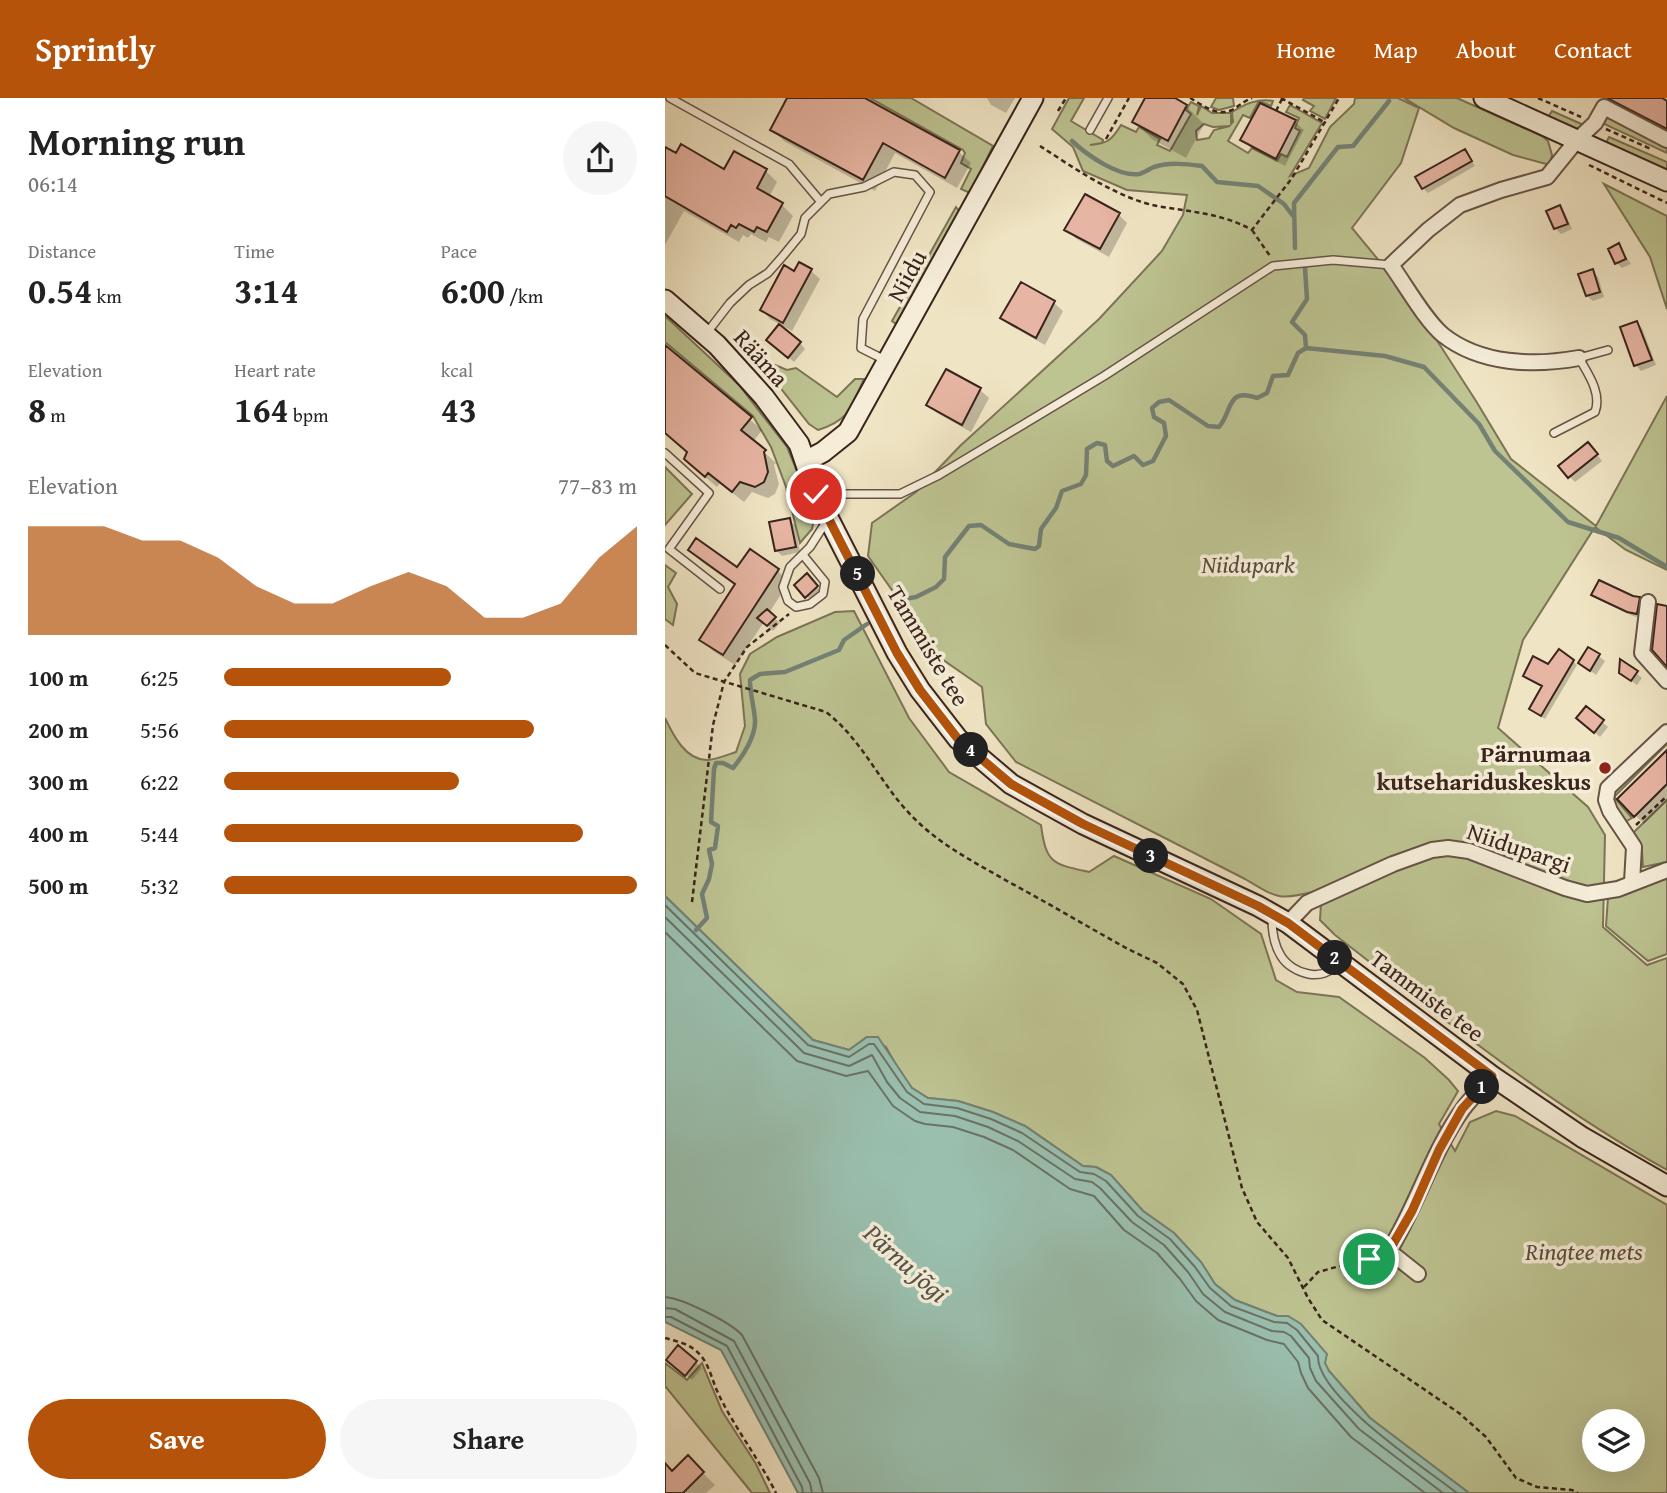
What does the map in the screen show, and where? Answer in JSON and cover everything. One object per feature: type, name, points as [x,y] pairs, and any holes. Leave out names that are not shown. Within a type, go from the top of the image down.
[{"type":"main road","name":"Niidu","points":[[806,461],[823,452],[848,432],[1033,98]]},
{"type":"main road","points":[[1484,98],[1667,181]]},
{"type":"main road","name":"Rääma","points":[[665,300],[706,335],[764,397],[799,444],[806,461]]},
{"type":"main road","name":"Tammiste tee","points":[[806,461],[816,494],[897,653],[920,690],[958,739],[1011,784],[1083,824],[1280,918],[1492,1076],[1582,1137],[1667,1186]]},
{"type":"street","points":[[1579,358],[1547,364],[1508,361],[1474,352],[1443,334],[1391,265],[1428,230],[1460,205],[1547,177],[1577,140],[1595,123],[1604,107],[1667,140]]},
{"type":"street","points":[[1648,602],[1642,653],[1667,681]]},
{"type":"street","points":[[1632,882],[1635,847],[1606,800],[1608,788],[1667,732]]},
{"type":"street","name":"Niidupargi","points":[[1280,918],[1307,903],[1414,856],[1448,848],[1469,851],[1587,894],[1618,889],[1667,870]]},
{"type":"street","points":[[1418,1274],[1389,1251],[1412,1211],[1439,1150],[1462,1109],[1492,1076]]},
{"type":"lane","points":[[670,98],[789,164],[821,202]]},
{"type":"lane","points":[[1090,130],[1108,98]]},
{"type":"lane","points":[[706,335],[730,303],[749,285],[768,273],[783,256],[801,234],[805,218],[829,194],[865,187],[894,172],[915,175],[930,192],[863,319],[860,348],[887,361]]},
{"type":"lane","points":[[816,494],[900,494],[939,475],[1093,383],[1273,266],[1333,260],[1391,265]]},
{"type":"lane","points":[[1554,433],[1593,414],[1597,408],[1596,391],[1579,358],[1608,350]]},
{"type":"lane","points":[[665,453],[709,493],[669,549],[720,589]]},
{"type":"lane","points":[[803,555],[825,582],[823,594],[810,604],[796,607],[788,601],[783,587],[790,567],[803,555],[829,519]]},
{"type":"lane","points":[[1280,918],[1273,933],[1282,957],[1300,972],[1321,975],[1333,969],[1338,960]]},
{"type":"path","points":[[1058,111],[1066,98]]},
{"type":"path","points":[[1106,139],[1129,98]]},
{"type":"path","points":[[1190,98],[1215,112],[1233,110],[1252,98]]},
{"type":"path","points":[[1198,102],[1200,98]]},
{"type":"path","points":[[1276,111],[1281,98],[1326,123]]},
{"type":"path","points":[[1252,230],[1292,178],[1339,98]]},
{"type":"path","points":[[1039,146],[1087,175],[1156,206],[1214,215],[1252,230],[1270,256],[1273,266]]},
{"type":"path","points":[[1589,165],[1667,204]]},
{"type":"path","points":[[692,902],[713,725],[724,682],[747,647],[796,607]]},
{"type":"path","points":[[665,645],[695,673],[826,712],[841,724],[896,800],[919,824],[948,846],[1157,963],[1183,984],[1197,1010],[1242,1188],[1258,1222],[1288,1258],[1322,1320],[1459,1413],[1486,1437],[1516,1478],[1537,1488],[1572,1490],[1578,1493]]},
{"type":"path","points":[[1626,834],[1667,796]]},
{"type":"path","points":[[1649,802],[1654,807]]},
{"type":"path","points":[[1303,1287],[1318,1272],[1389,1251]]},
{"type":"path","points":[[665,1338],[697,1351],[708,1365],[718,1394],[776,1493]]},
{"type":"green space","points":[[870,98],[911,98],[993,146],[970,193],[961,189],[971,169],[961,163],[965,153],[963,150]]},
{"type":"green space","name":"Niidupark","points":[[1069,98],[1084,98],[1071,121],[1103,140],[1102,143],[1090,145],[1101,144],[1109,140],[1121,125],[1136,132],[1139,127],[1160,139],[1157,145],[1170,151],[1191,114],[1186,110],[1191,102],[1199,106],[1197,115],[1201,106],[1212,113],[1231,113],[1231,124],[1232,112],[1237,109],[1257,101],[1267,100],[1273,101],[1271,106],[1259,101],[1250,118],[1243,115],[1228,141],[1248,153],[1252,148],[1277,161],[1281,154],[1287,157],[1300,131],[1295,128],[1299,118],[1286,112],[1290,105],[1322,123],[1290,176],[1309,168],[1330,127],[1354,104],[1355,98],[1398,98],[1419,108],[1401,163],[1352,228],[1409,297],[1511,459],[1596,526],[1667,396],[1667,570],[1626,550],[1595,527],[1523,640],[1498,728],[1588,807],[1605,835],[1603,927],[1647,965],[1667,958],[1667,1170],[1538,1089],[1335,935],[1320,920],[1321,903],[1316,891],[1286,897],[1272,894],[1016,762],[986,724],[982,687],[939,657],[868,556],[872,523],[916,492],[960,446],[1099,319],[1162,251],[1183,215],[1187,195],[1127,190],[1083,171],[1073,147],[1052,129]],"holes":[[[1204,124],[1213,127],[1230,126],[1214,130],[1209,138],[1197,140],[1196,131]]]},
{"type":"green space","points":[[1216,98],[1233,98],[1234,106],[1219,110],[1211,107]]},
{"type":"green space","points":[[1336,98],[1325,119],[1310,111],[1314,106],[1303,100]]},
{"type":"green space","points":[[1404,98],[1457,98],[1542,136],[1548,141],[1552,155],[1550,165],[1513,155],[1454,128]]},
{"type":"green space","points":[[1552,111],[1586,126],[1578,131],[1548,117]]},
{"type":"green space","points":[[1607,117],[1615,117],[1667,146],[1667,153],[1602,123]]},
{"type":"green space","points":[[1609,137],[1667,162],[1667,170],[1606,143]]},
{"type":"green space","points":[[1604,184],[1667,216],[1667,309],[1650,257]]},
{"type":"green space","points":[[956,207],[960,212],[896,324],[892,321]]},
{"type":"green space","points":[[665,316],[739,385],[787,447],[815,515],[812,529],[800,543],[786,487],[771,447],[753,416],[665,342]]},
{"type":"green space","points":[[763,360],[787,370],[796,368],[837,397],[855,379],[864,379],[843,417],[818,430],[809,424],[760,362]]},
{"type":"green space","points":[[665,467],[692,494],[665,525]]},
{"type":"green space","points":[[665,565],[676,573],[668,587],[677,604],[673,625],[665,619]]},
{"type":"green space","name":"Ringtee mets","points":[[854,611],[909,718],[949,772],[1041,825],[1049,855],[1059,864],[1089,872],[1114,856],[1211,899],[1261,934],[1276,980],[1297,992],[1339,997],[1425,1058],[1449,1080],[1458,1091],[1439,1124],[1455,1151],[1470,1122],[1496,1111],[1515,1116],[1667,1205],[1667,1493],[1469,1493],[1370,1418],[1329,1371],[1288,1316],[1277,1316],[1235,1300],[1215,1284],[1201,1262],[1174,1233],[1143,1211],[1111,1175],[1096,1167],[1083,1166],[1025,1126],[993,1112],[958,1101],[928,1098],[912,1088],[886,1047],[867,1037],[849,1050],[813,1040],[665,896],[665,718],[681,746],[693,756],[708,760],[736,752],[745,726],[740,674],[750,654],[777,637],[835,612]]},
{"type":"green space","points":[[1664,739],[1667,744],[1614,797],[1632,818],[1625,822],[1611,801],[1612,789]]},
{"type":"green space","points":[[1667,800],[1667,862],[1643,867],[1642,852],[1634,832]]},
{"type":"green space","points":[[1667,876],[1667,954],[1648,961],[1606,926],[1608,897]]},
{"type":"green space","points":[[665,1363],[687,1380],[702,1363],[722,1411],[756,1464],[770,1493],[752,1493],[665,1386]]},
{"type":"water","name":"Pärnu jõgi","points":[[665,896],[813,1040],[849,1050],[867,1037],[878,1037],[912,1088],[928,1098],[958,1101],[993,1112],[1025,1126],[1083,1166],[1096,1167],[1111,1175],[1143,1211],[1174,1233],[1201,1262],[1215,1284],[1235,1300],[1277,1316],[1288,1316],[1301,1324],[1327,1354],[1325,1363],[1329,1371],[1370,1418],[1469,1493],[798,1493],[721,1350],[665,1322]]},
{"type":"building","points":[[787,98],[865,98],[960,150],[945,178],[883,143],[863,180],[770,130]]},
{"type":"building","points":[[1145,98],[1175,98],[1187,105],[1168,141],[1132,122]]},
{"type":"building","points":[[1607,98],[1662,98],[1667,101],[1667,129]]},
{"type":"building","points":[[1260,103],[1296,120],[1276,159],[1240,140]]},
{"type":"building","points":[[681,144],[724,169],[734,151],[767,169],[757,188],[783,203],[767,232],[757,227],[754,232],[739,224],[736,228],[731,225],[727,232],[665,196],[665,147],[676,153]]},
{"type":"building","points":[[1465,149],[1472,161],[1422,189],[1415,177]]},
{"type":"building","points":[[1085,194],[1120,213],[1100,249],[1064,230]]},
{"type":"building","points":[[1560,205],[1568,224],[1554,229],[1546,211]]},
{"type":"building","points":[[1619,243],[1626,259],[1615,264],[1608,249]]},
{"type":"building","points":[[799,262],[812,269],[783,323],[760,310],[784,265],[794,271]]},
{"type":"building","points":[[1593,269],[1600,292],[1586,296],[1578,274]]},
{"type":"building","points":[[1021,282],[1055,301],[1036,338],[1000,318]]},
{"type":"building","points":[[1637,321],[1652,360],[1634,366],[1620,327]]},
{"type":"building","points":[[779,324],[801,342],[788,358],[766,340]]},
{"type":"building","points":[[665,345],[752,417],[741,430],[766,450],[764,452],[768,472],[764,482],[755,487],[740,482],[732,492],[708,473],[705,477],[684,459],[687,452],[665,433]]},
{"type":"building","points":[[946,369],[981,388],[962,425],[926,405]]},
{"type":"building","points":[[1588,442],[1598,454],[1568,478],[1558,466]]},
{"type":"building","points":[[790,518],[796,547],[775,551],[769,522]]},
{"type":"building","points":[[696,538],[737,567],[750,549],[779,569],[723,655],[699,640],[735,584],[688,550]]},
{"type":"building","points":[[807,573],[818,586],[805,598],[794,585]]},
{"type":"building","points":[[1599,580],[1640,597],[1637,614],[1591,595]]},
{"type":"building","points":[[1657,604],[1667,606],[1667,667],[1652,650]]},
{"type":"building","points":[[767,609],[776,617],[767,626],[757,618]]},
{"type":"building","points":[[1588,647],[1600,654],[1590,671],[1578,663]]},
{"type":"building","points":[[1559,649],[1574,660],[1541,716],[1529,709],[1542,686],[1523,676],[1533,656],[1548,664]]},
{"type":"building","points":[[1620,659],[1638,671],[1631,681],[1619,673]]},
{"type":"building","points":[[1586,706],[1604,720],[1594,733],[1576,718]]},
{"type":"building","points":[[1667,750],[1667,784],[1634,817],[1617,799]]},
{"type":"building","points":[[678,1345],[697,1361],[685,1376],[666,1360]]},
{"type":"building","points":[[688,1455],[704,1472],[683,1493],[665,1493],[665,1463],[672,1471]]},
{"type":"waterway","points":[[1295,248],[1294,203],[1338,147],[1353,146],[1389,101]]},
{"type":"waterway","points":[[1072,141],[1103,164],[1131,174],[1166,164],[1202,166],[1217,182],[1258,186],[1284,204],[1293,216]]},
{"type":"waterway","points":[[904,599],[916,597],[936,587],[944,579],[945,557],[969,526],[981,525],[1009,544],[1035,549],[1039,546],[1041,529],[1056,508],[1062,491],[1081,484],[1086,475],[1087,449],[1097,443],[1105,445],[1107,461],[1113,466],[1134,456],[1143,465],[1153,461],[1166,436],[1164,423],[1154,417],[1152,408],[1159,402],[1169,400],[1208,426],[1219,427],[1235,398],[1247,395],[1257,398],[1267,393],[1273,376],[1288,375],[1298,353],[1306,348],[1305,335],[1292,322],[1307,299],[1305,268]]},
{"type":"waterway","points":[[1306,348],[1385,356],[1424,367],[1479,424],[1495,451],[1568,522],[1619,538],[1667,567]]},
{"type":"waterway","points":[[696,930],[707,918],[702,894],[709,879],[712,864],[709,850],[715,848],[718,826],[711,822],[714,769],[716,763],[733,768],[751,739],[755,720],[750,680],[760,674],[785,672],[839,650],[844,640],[867,624]]},
{"type":"place","name":"Pärnumaa kutsehariduskeskus","points":[[1605,768]]},
{"type":"route","points":[[816,494],[897,653],[920,690],[958,739],[1011,784],[1083,824],[1258,906],[1288,923],[1492,1076],[1462,1109],[1439,1150],[1412,1211],[1389,1251],[1369,1259]]}]
